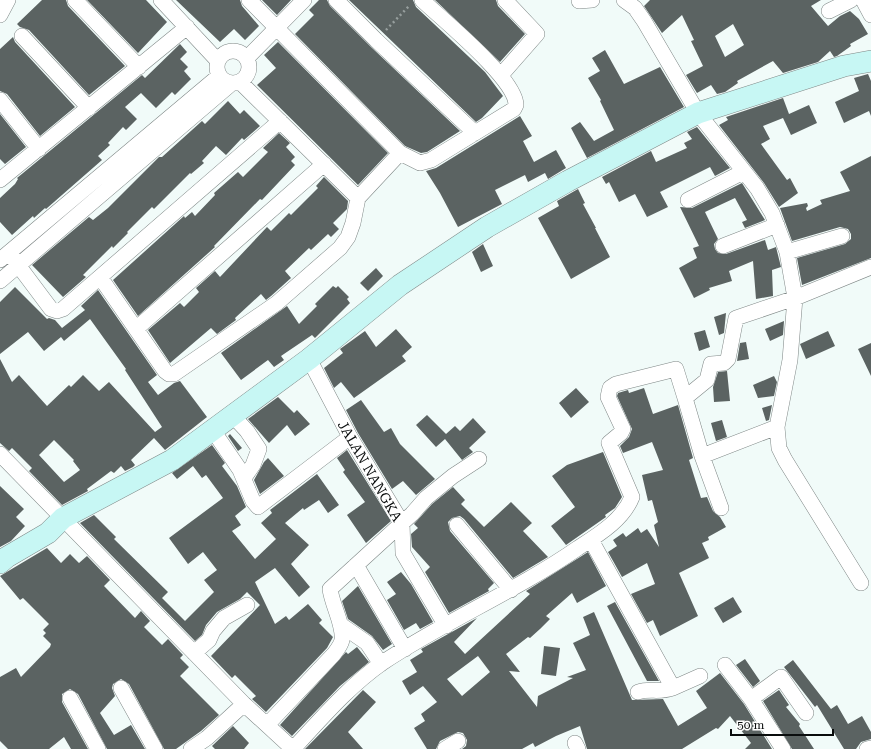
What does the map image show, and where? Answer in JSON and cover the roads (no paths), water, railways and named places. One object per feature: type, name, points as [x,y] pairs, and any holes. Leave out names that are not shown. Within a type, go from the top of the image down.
[{"type":"street","points":[[0,16],[8,0]]},
{"type":"street","points":[[76,0],[139,67]]},
{"type":"street","points":[[161,0],[218,60]]},
{"type":"street","points":[[249,0],[400,153],[414,161],[425,163],[514,109],[516,105],[515,96],[501,75],[422,0]]},
{"type":"street","points":[[247,58],[304,0]]},
{"type":"street","points":[[336,0],[376,40],[475,133]]},
{"type":"street","points":[[501,75],[538,34],[505,0]]},
{"type":"street","points":[[624,0],[635,8],[644,20],[698,113],[757,188],[772,213],[777,225],[787,252],[795,298],[790,360],[778,427],[779,448],[861,583]]},
{"type":"street","points":[[829,11],[850,0]]},
{"type":"street","points":[[863,0],[871,15]]},
{"type":"street","points":[[0,180],[187,27]]},
{"type":"street","points":[[22,36],[89,108]]},
{"type":"street","points":[[280,121],[63,309],[57,311],[51,308],[18,265],[5,256],[82,200],[151,142],[230,81],[247,76],[249,67],[247,58],[240,52],[231,50],[223,54],[218,60],[216,68],[230,81],[280,121],[358,198]]},
{"type":"street","points":[[0,563],[7,557],[48,533],[63,518],[172,460],[212,429],[233,416],[309,359],[400,285],[438,258],[487,227],[698,113],[844,66],[869,60]]},
{"type":"street","points":[[0,100],[39,149]]},
{"type":"street","points":[[100,277],[137,328],[165,371],[169,374],[179,371],[277,303],[340,248],[348,237],[353,223],[358,198],[400,153]]},
{"type":"street","points":[[137,328],[324,164]]},
{"type":"street","points":[[688,200],[743,172]]},
{"type":"street","points":[[0,281],[18,265],[82,200]]},
{"type":"street","points":[[723,246],[777,225]]},
{"type":"street","points":[[787,252],[842,236]]},
{"type":"street","points":[[686,398],[707,380],[711,364],[724,363],[728,359],[736,318],[795,298],[871,267]]},
{"type":"street","name":"JALAN NANGKA","points":[[309,359],[350,436],[402,523],[403,553],[446,626]]},
{"type":"street","points":[[0,454],[244,704],[293,749],[345,693],[381,664],[405,649],[512,590],[591,540],[608,527],[629,504],[632,497],[609,446],[610,441],[621,433],[623,429],[608,397],[610,388],[616,384],[676,369],[686,398],[702,456],[721,508]]},
{"type":"street","points":[[233,416],[247,431],[258,449],[253,465],[244,478]]},
{"type":"street","points":[[702,456],[778,427]]},
{"type":"street","points":[[212,429],[228,451],[244,478],[253,501],[258,507],[350,436]]},
{"type":"street","points":[[267,725],[334,654],[342,641],[341,625],[332,602],[330,589],[442,485],[479,459]]},
{"type":"street","points":[[457,525],[512,590]]},
{"type":"street","points":[[591,540],[673,688]]},
{"type":"street","points":[[356,565],[405,649]]},
{"type":"street","points":[[194,653],[209,640],[213,631],[224,618],[246,605]]},
{"type":"street","points":[[341,625],[367,643],[381,664]]},
{"type":"street","points":[[725,665],[751,700],[783,749]]},
{"type":"street","points":[[638,692],[644,690],[662,692],[700,676]]},
{"type":"street","points":[[751,700],[781,677],[806,713]]},
{"type":"street","points":[[121,688],[155,749]]},
{"type":"street","points":[[70,698],[98,749]]},
{"type":"street","points":[[191,749],[207,738],[244,704]]},
{"type":"street","points":[[867,749],[871,748]]}]
